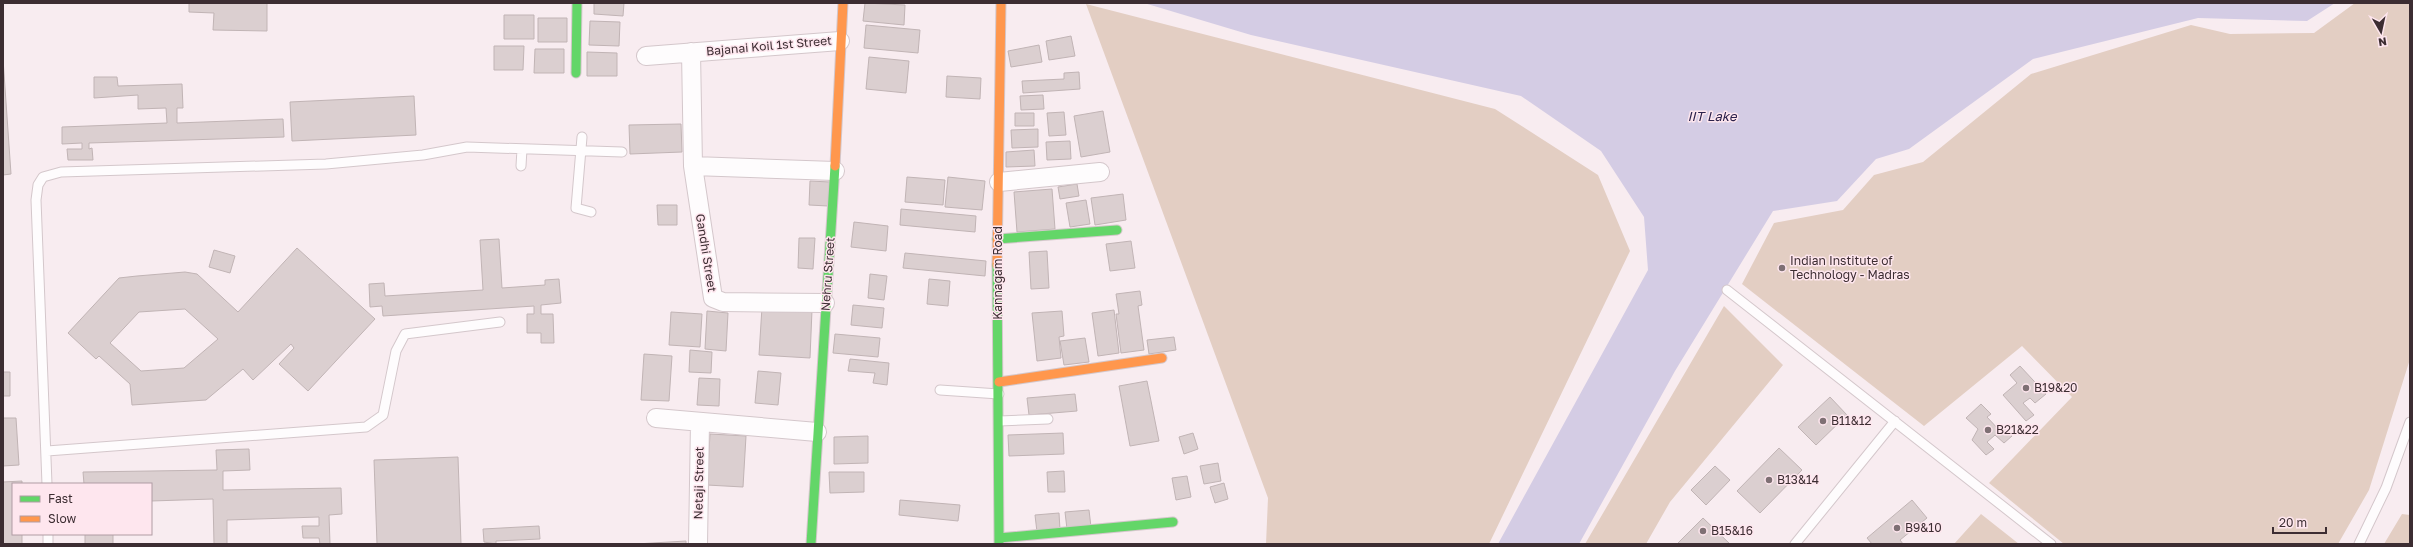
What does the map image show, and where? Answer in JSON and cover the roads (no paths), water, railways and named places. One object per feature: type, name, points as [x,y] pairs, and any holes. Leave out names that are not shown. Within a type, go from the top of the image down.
[{"type":"street","points":[[576,73],[577,3]]},
{"type":"street","name":"Nehru Street","points":[[811,544],[817,432],[835,171],[842,3]]},
{"type":"street","name":"Kannagam Road","points":[[999,541],[998,239],[1001,3]]},
{"type":"street","name":"Bajanai Koil 1st Street","points":[[693,166],[691,52],[840,41]]},
{"type":"street","points":[[646,56],[691,52]]},
{"type":"street","points":[[693,166],[835,171]]},
{"type":"street","name":"Gandhi Street","points":[[693,166],[713,298],[723,302],[826,303]]},
{"type":"street","points":[[999,182],[1100,172]]},
{"type":"street","points":[[998,239],[1117,230]]},
{"type":"street","points":[[999,382],[1162,358]]},
{"type":"street","points":[[656,418],[817,432]]},
{"type":"street","name":"Netaji Street","points":[[698,544],[700,422]]},
{"type":"street","points":[[999,541],[1173,522]]},
{"type":"lane","points":[[582,138],[576,208],[591,212]]},
{"type":"lane","points":[[48,483],[36,200],[38,185],[43,177],[61,172],[326,164],[423,155],[467,147],[622,152]]},
{"type":"lane","points":[[521,166],[522,149]]},
{"type":"lane","points":[[1727,290],[2051,544]]},
{"type":"lane","points":[[47,451],[366,427],[383,415],[396,351],[405,334],[500,322]]},
{"type":"lane","points":[[940,390],[999,394]]},
{"type":"lane","points":[[999,422],[1048,419]]},
{"type":"lane","points":[[1795,544],[1895,421]]},
{"type":"lane","points":[[2359,544],[2386,488],[2410,422]]},
{"type":"water","name":"IIT Lake","points":[[1144,3],[2335,3],[2307,21],[2198,18],[2033,59],[1909,149],[1876,159],[1837,201],[1773,211],[1675,371],[1579,544],[1498,544],[1648,270],[1644,217],[1601,151],[1521,96],[1251,35]]},
{"type":"place","name":"Indian Institute of Technology - Madras","points":[[1782,268]]},
{"type":"place","name":"B19&20","points":[[2026,388]]},
{"type":"place","name":"B11&12","points":[[1823,421]]},
{"type":"place","name":"B21&22","points":[[1988,430]]},
{"type":"place","name":"B13&14","points":[[1769,480]]},
{"type":"place","name":"B9&10","points":[[1897,528]]},
{"type":"place","name":"B15&16","points":[[1703,531]]}]
